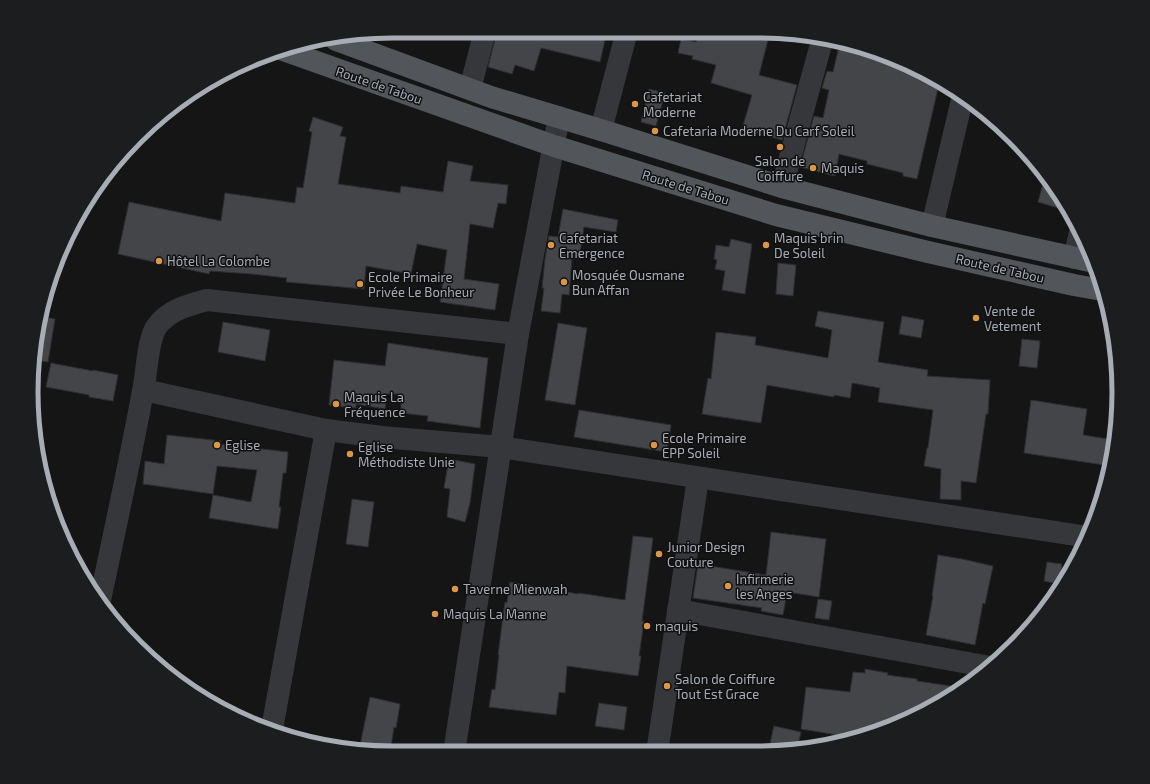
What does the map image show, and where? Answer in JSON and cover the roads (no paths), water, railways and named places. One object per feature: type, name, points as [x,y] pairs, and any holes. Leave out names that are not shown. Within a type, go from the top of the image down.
[{"type":"main road","name":"Route de Tabou","points":[[341,42],[470,89],[782,187],[932,226],[1084,260]]},
{"type":"main road","name":"Route de Tabou","points":[[290,53],[554,146],[776,215],[935,253],[1097,289]]},
{"type":"street","points":[[470,89],[483,38]]},
{"type":"street","points":[[601,130],[625,38]]},
{"type":"street","points":[[782,187],[820,44]]},
{"type":"street","points":[[932,226],[961,102]]},
{"type":"street","points":[[455,746],[518,334],[559,117]]},
{"type":"street","points":[[101,594],[144,390],[150,345],[156,327],[168,314],[184,306],[207,300],[518,334]]},
{"type":"street","points":[[144,390],[326,430],[382,437],[501,448],[1081,536]]},
{"type":"street","points":[[273,725],[326,430]]},
{"type":"street","points":[[658,746],[698,478]]},
{"type":"street","points":[[678,610],[982,666]]},
{"type":"place","name":"Cafetariat Moderne","points":[[635,104]]},
{"type":"place","name":"Cafetaria Moderne Du Carf Soleil","points":[[655,131]]},
{"type":"place","name":"Salon de Coiffure","points":[[780,147]]},
{"type":"place","name":"Maquis","points":[[813,168]]},
{"type":"place","name":"Cafetariat Emergence","points":[[551,245]]},
{"type":"place","name":"Maquis brin De Soleil","points":[[766,245]]},
{"type":"place","name":"Hôtel La Colombe","points":[[159,261]]},
{"type":"place","name":"Mosquée Ousmane Bun Affan","points":[[564,282]]},
{"type":"place","name":"Ecole Primaire Privée Le Bonheur","points":[[360,284]]},
{"type":"place","name":"Vente de Vetement","points":[[976,318]]},
{"type":"place","name":"Maquis La Fréquence","points":[[336,404]]},
{"type":"place","name":"Eglise","points":[[217,445]]},
{"type":"place","name":"Ecole Primaire EPP Soleil","points":[[654,445]]},
{"type":"place","name":"Eglise Méthodiste Unie","points":[[350,454]]},
{"type":"place","name":"Junior Design Couture","points":[[659,554]]},
{"type":"place","name":"Infirmerie les Anges","points":[[728,586]]},
{"type":"place","name":"Taverne Mienwah","points":[[455,589]]},
{"type":"place","name":"Maquis La Manne","points":[[435,614]]},
{"type":"place","name":"maquis","points":[[647,626]]},
{"type":"place","name":"Salon de Coiffure Tout Est Grace","points":[[667,686]]}]
